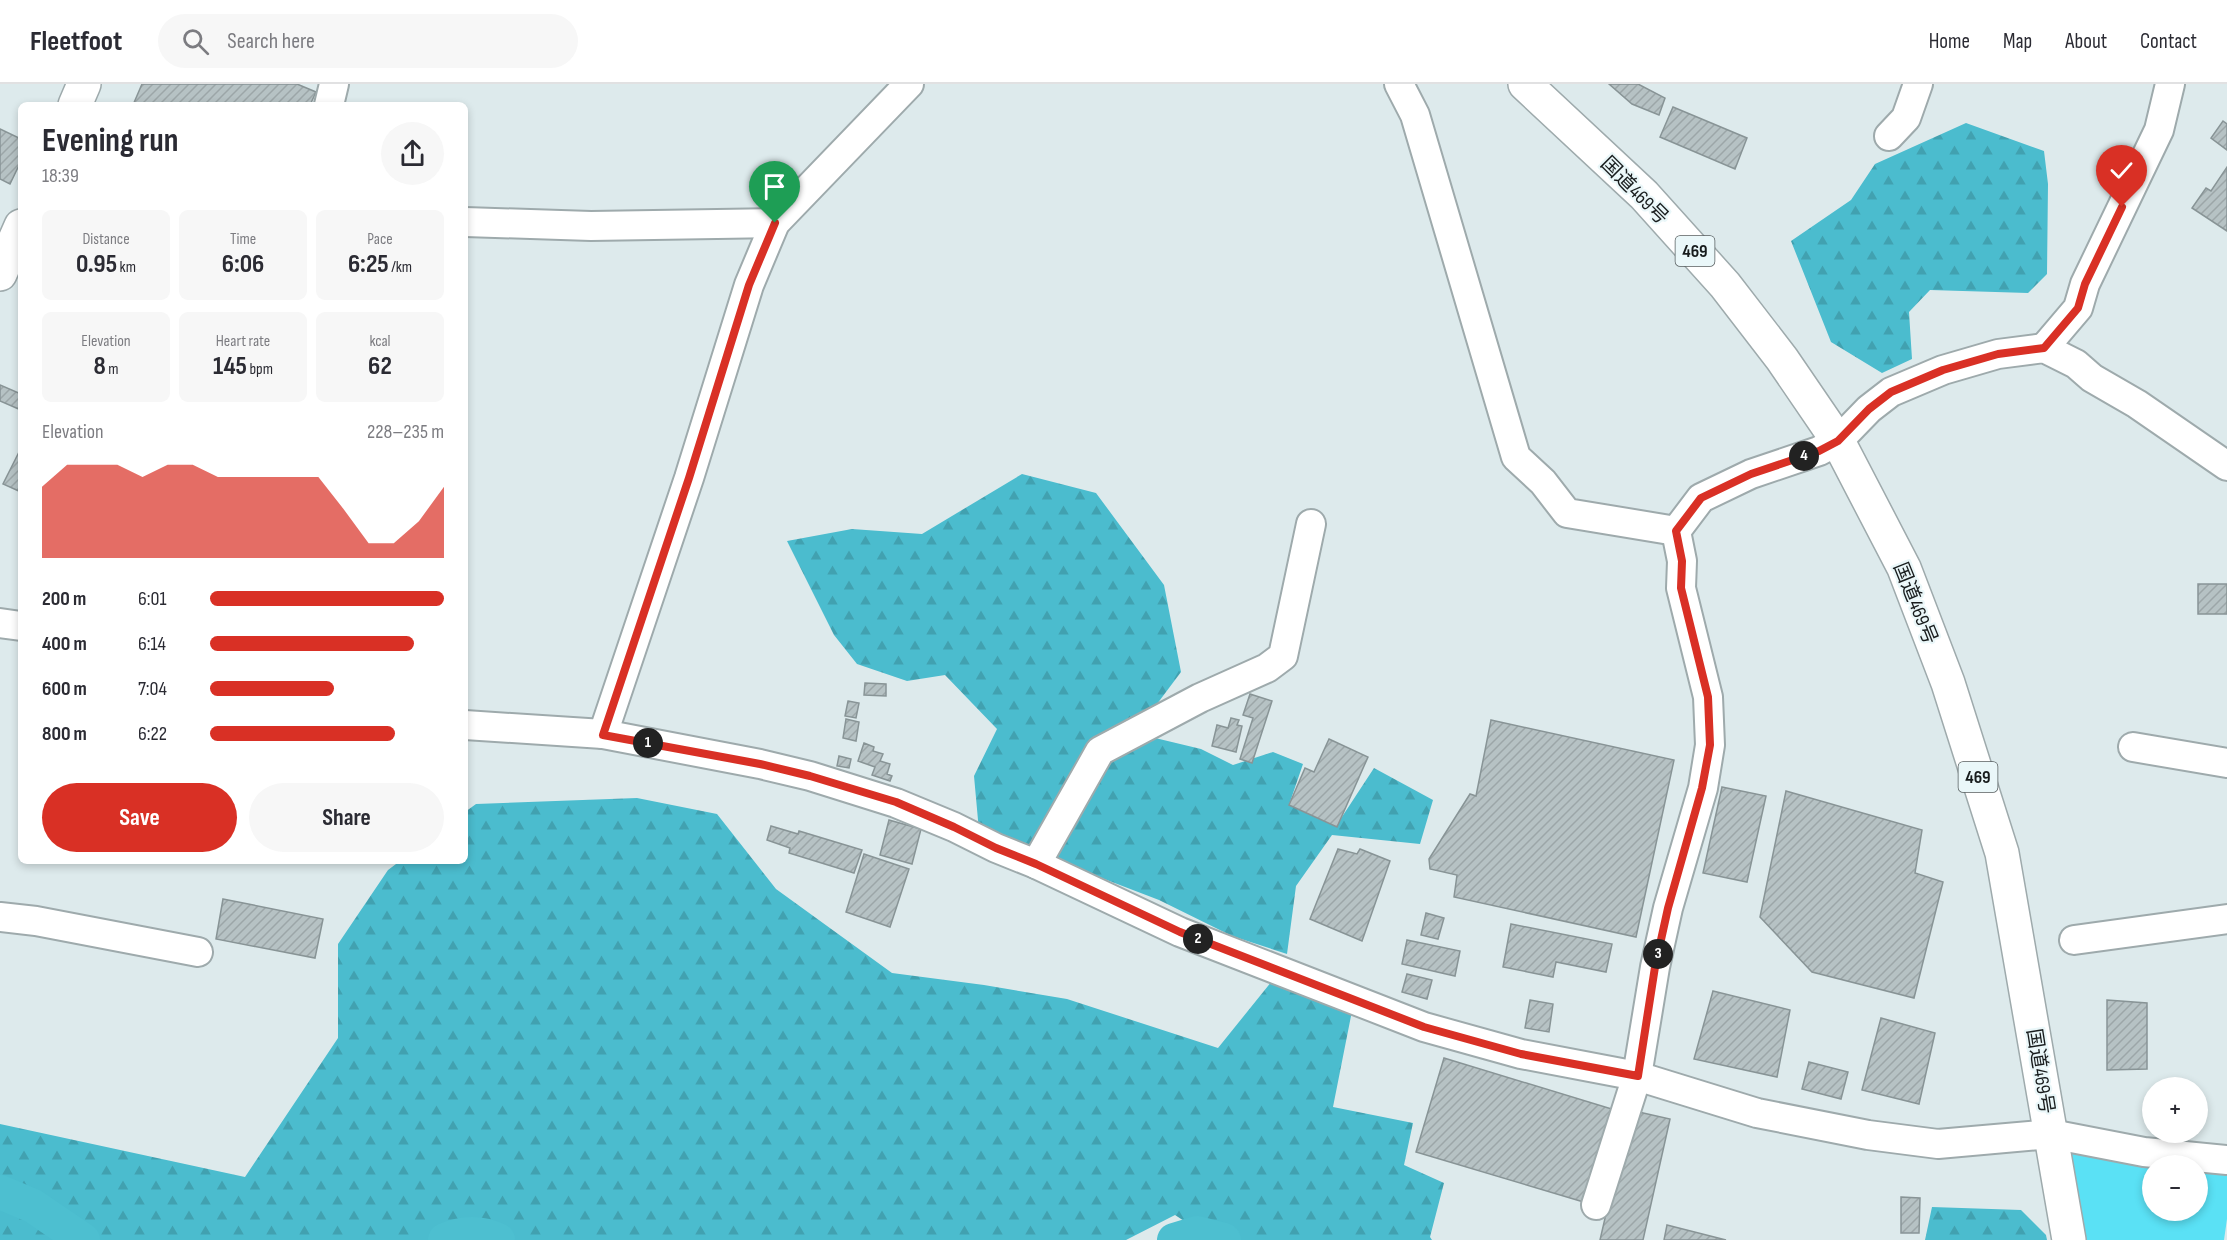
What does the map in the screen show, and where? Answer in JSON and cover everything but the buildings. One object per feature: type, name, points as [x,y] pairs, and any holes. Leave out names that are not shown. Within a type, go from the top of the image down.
[{"type":"main road","points":[[76,102],[84,84]]},
{"type":"main road","name":"国道469号","points":[[1525,84],[1644,195],[1725,285],[1782,359],[1838,441],[1904,568],[1948,683],[2002,853],[2069,1240]]},
{"type":"main road","points":[[0,274],[18,233]]},
{"type":"street","points":[[330,102],[334,84]]},
{"type":"street","points":[[603,735],[689,478],[749,285],[775,223],[909,84]]},
{"type":"street","points":[[1399,84],[1415,115],[1516,457],[1543,482],[1567,513],[1676,531]]},
{"type":"street","points":[[1889,136],[1906,118],[1918,84]]},
{"type":"street","points":[[2044,348],[2078,308],[2085,284],[2159,130],[2170,84]]},
{"type":"street","points":[[468,222],[591,226],[775,223]]},
{"type":"street","points":[[1596,1205],[1638,1076],[1655,967],[1668,908],[1702,788],[1710,745],[1708,697],[1681,588],[1682,561],[1676,531],[1701,498],[1751,474],[1819,451],[1838,441],[1869,409],[1891,392],[1943,370],[1998,354],[2044,348],[2076,364],[2092,378],[2137,404],[2227,466]]},
{"type":"street","points":[[1036,864],[1100,751],[1200,698],[1267,668],[1283,656],[1311,524]]},
{"type":"street","points":[[0,623],[18,626]]},
{"type":"street","points":[[468,724],[603,735],[760,764],[810,776],[896,802],[1036,864],[1180,932],[1424,1027],[1521,1054],[1638,1076],[1756,1113],[1868,1135],[1938,1144],[2051,1134],[2144,1152],[2227,1160]]},
{"type":"street","points":[[2133,747],[2227,763]]},
{"type":"street","points":[[0,917],[36,921],[198,952]]},
{"type":"street","points":[[2074,940],[2227,919]]},
{"type":"shaded area","points":[[2051,1134],[2193,1155],[2142,1155],[2142,1221],[2208,1221],[2208,1157],[2227,1160],[2227,1219],[2224,1240],[2074,1240]]},
{"type":"green space","points":[[1966,123],[2044,151],[2048,184],[2047,274],[2028,293],[1930,290],[1909,312],[1912,359],[1882,373],[1831,342],[1791,241],[1851,200],[1875,164]]},
{"type":"green space","points":[[1022,474],[1096,493],[1164,585],[1181,672],[1148,716],[1151,737],[1201,749],[1233,765],[1273,752],[1303,764],[1289,805],[1336,826],[1374,768],[1433,800],[1420,844],[1332,835],[1296,886],[1287,954],[1232,936],[1159,900],[979,831],[974,776],[997,729],[945,675],[907,681],[857,664],[834,635],[787,541],[852,529],[922,534]]},
{"type":"green space","points":[[637,798],[717,814],[776,889],[892,973],[1067,999],[1218,1048],[1272,981],[1352,1011],[1333,1107],[1413,1123],[1404,1165],[1444,1183],[1430,1237],[1432,1240],[1213,1240],[1175,1215],[1126,1240],[0,1240],[0,1124],[245,1177],[338,1038],[338,944],[388,870],[396,864],[468,864],[468,810],[476,804]]},
{"type":"green space","points":[[1932,1207],[2021,1210],[2046,1235],[2047,1240],[1925,1240]]},
{"type":"waterway","points":[[0,1192],[33,1206],[83,1240]]},
{"type":"waterway","points":[[1174,1240],[1197,1233],[1224,1240]]},
{"type":"waterway","points":[[445,1240],[472,1234],[498,1240]]},
{"type":"route","points":[[775,223],[749,285],[689,478],[603,735],[760,764],[810,776],[896,802],[1036,864],[1180,932],[1424,1027],[1521,1054],[1638,1076],[1655,967],[1668,908],[1702,788],[1710,745],[1708,697],[1681,588],[1682,561],[1676,531],[1701,498],[1751,474],[1819,451],[1838,441],[1869,409],[1891,392],[1943,370],[1998,354],[2044,348],[2078,308],[2085,284],[2122,207]]}]
